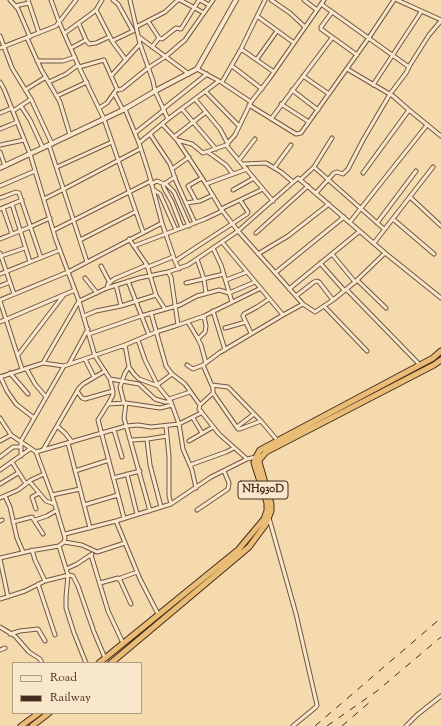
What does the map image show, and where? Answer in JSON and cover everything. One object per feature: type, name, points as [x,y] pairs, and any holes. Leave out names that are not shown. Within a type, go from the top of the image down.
[{"type":"highway","points":[[258,458],[263,447],[420,365],[441,351]]},
{"type":"highway","points":[[258,458],[271,448],[410,378],[441,360]]},
{"type":"highway","name":"NH930D","points":[[258,458],[270,504],[271,511],[269,518]]},
{"type":"highway","name":"NH930D","points":[[100,662],[238,550],[264,519],[267,511],[266,503],[254,466],[258,458]]},
{"type":"highway","points":[[111,662],[249,547],[269,518]]},
{"type":"highway","points":[[21,726],[38,714]]},
{"type":"highway","points":[[32,726],[48,714]]},
{"type":"street","points":[[10,0],[19,11],[37,61],[57,96],[70,135]]},
{"type":"street","points":[[52,0],[59,22],[78,66],[104,119],[143,232]]},
{"type":"street","points":[[2,48],[56,26],[76,0]]},
{"type":"street","points":[[65,33],[96,10],[102,0]]},
{"type":"street","points":[[113,0],[118,4],[133,31]]},
{"type":"street","points":[[130,0],[140,44],[155,90],[168,119]]},
{"type":"street","points":[[112,41],[133,31],[169,9],[178,0],[204,13]]},
{"type":"street","points":[[152,47],[159,38],[162,39],[176,28],[181,28],[200,0],[209,5]]},
{"type":"street","points":[[117,89],[122,90],[185,40],[213,0]]},
{"type":"street","points":[[0,168],[124,109],[155,90],[197,69],[236,0]]},
{"type":"street","points":[[139,143],[205,91],[221,82],[232,66],[265,0]]},
{"type":"street","points":[[271,0],[290,13],[305,27]]},
{"type":"street","points":[[304,0],[317,10]]},
{"type":"street","points":[[177,140],[192,144],[201,153],[208,152],[227,144],[235,135],[250,104],[324,0]]},
{"type":"street","points":[[197,69],[221,82],[271,119],[296,134],[301,133],[394,0]]},
{"type":"street","points":[[316,193],[335,172],[343,174],[348,169],[362,140],[390,94],[406,73],[429,35],[441,20],[397,0]]},
{"type":"street","points":[[15,6],[28,1],[39,33]]},
{"type":"street","points":[[321,4],[409,67]]},
{"type":"street","points":[[96,10],[109,37],[126,60]]},
{"type":"street","points":[[332,12],[320,28],[357,55]]},
{"type":"street","points":[[373,85],[421,12]]},
{"type":"street","points":[[257,16],[294,44]]},
{"type":"street","points":[[148,21],[159,38]]},
{"type":"street","points":[[79,24],[89,44],[93,44],[109,37]]},
{"type":"street","points":[[257,59],[278,31]]},
{"type":"street","points":[[0,36],[2,48],[31,99],[51,144],[87,262]]},
{"type":"street","points":[[138,36],[189,74]]},
{"type":"street","points":[[271,119],[332,38]]},
{"type":"street","points":[[71,48],[86,40]]},
{"type":"street","points":[[111,76],[140,44]]},
{"type":"street","points":[[241,48],[274,72]]},
{"type":"street","points":[[37,61],[63,61],[75,57]]},
{"type":"street","points":[[49,82],[70,72],[78,66],[103,60],[105,61],[117,89]]},
{"type":"street","points":[[232,66],[262,89]]},
{"type":"street","points":[[346,69],[390,94],[441,136]]},
{"type":"street","points":[[135,133],[208,74]]},
{"type":"street","points":[[304,76],[329,94]]},
{"type":"street","points":[[25,90],[46,77]]},
{"type":"street","points":[[0,82],[4,88],[30,154],[60,250],[84,316],[95,356],[110,379],[113,391],[108,404],[98,417],[124,518]]},
{"type":"street","points":[[57,96],[87,82]]},
{"type":"street","points":[[99,108],[107,103],[117,89]]},
{"type":"street","points":[[292,90],[318,110]]},
{"type":"street","points":[[205,91],[239,126]]},
{"type":"street","points":[[114,94],[124,109],[139,143],[154,190],[162,223],[173,257],[179,269]]},
{"type":"street","points":[[0,113],[13,110],[31,99]]},
{"type":"street","points":[[196,99],[220,129],[227,144],[272,201]]},
{"type":"street","points":[[282,104],[309,122]]},
{"type":"street","points":[[21,106],[30,120],[43,148]]},
{"type":"street","points":[[182,109],[216,149]]},
{"type":"street","points":[[363,173],[409,110]]},
{"type":"street","points":[[174,137],[206,112]]},
{"type":"street","points":[[0,129],[17,122]]},
{"type":"street","points":[[162,124],[177,140],[222,210],[238,231],[303,304],[315,312],[334,300],[385,253]]},
{"type":"street","points":[[350,222],[427,124]]},
{"type":"street","points":[[150,134],[169,161],[195,223]]},
{"type":"street","points":[[300,180],[314,167],[332,138]]},
{"type":"street","points":[[239,160],[255,139]]},
{"type":"street","points":[[0,145],[24,140]]},
{"type":"street","points":[[57,167],[112,142]]},
{"type":"street","points":[[274,168],[290,145]]},
{"type":"street","points":[[44,199],[64,190],[140,148]]},
{"type":"street","points":[[0,152],[5,166]]},
{"type":"street","points":[[208,152],[226,165],[233,174]]},
{"type":"street","points":[[172,169],[189,157]]},
{"type":"street","points":[[243,164],[266,163],[293,182]]},
{"type":"street","points":[[314,167],[384,229]]},
{"type":"street","points":[[374,243],[433,167]]},
{"type":"street","points":[[206,184],[246,169]]},
{"type":"street","points":[[0,186],[35,171]]},
{"type":"street","points":[[377,222],[416,171]]},
{"type":"street","points":[[164,184],[175,176]]},
{"type":"street","points":[[196,201],[188,186],[202,178]]},
{"type":"street","points":[[233,190],[254,178]]},
{"type":"street","points":[[43,362],[79,301],[116,285],[179,269],[188,265],[238,231],[298,178],[344,216],[385,253],[441,298]]},
{"type":"street","points":[[54,230],[128,192],[157,181],[170,186],[189,226]]},
{"type":"street","points":[[164,184],[164,188],[172,202],[182,228]]},
{"type":"street","points":[[256,232],[308,186]]},
{"type":"street","points":[[134,246],[189,226],[263,189]]},
{"type":"street","points":[[154,190],[160,194],[176,230]]},
{"type":"street","points":[[0,198],[18,192],[41,258]]},
{"type":"street","points":[[186,203],[200,201],[213,196]]},
{"type":"street","points":[[410,197],[441,226]]},
{"type":"street","points":[[12,234],[2,208],[22,200]]},
{"type":"street","points":[[175,262],[248,213],[240,200]]},
{"type":"street","points":[[12,204],[30,262]]},
{"type":"street","points":[[258,254],[288,236],[329,204]]},
{"type":"street","points":[[80,240],[135,212]]},
{"type":"street","points":[[275,273],[344,216]]},
{"type":"street","points":[[0,239],[50,218]]},
{"type":"street","points":[[393,219],[434,254]]},
{"type":"street","points":[[46,397],[24,368],[18,355],[0,301],[68,272],[162,223]]},
{"type":"street","points":[[289,289],[360,231]]},
{"type":"street","points":[[129,239],[148,266],[156,295],[165,309]]},
{"type":"street","points":[[222,242],[283,315]]},
{"type":"street","points":[[14,294],[0,254],[25,248]]},
{"type":"street","points":[[213,248],[224,274],[232,302]]},
{"type":"street","points":[[0,274],[60,250]]},
{"type":"street","points":[[332,254],[356,281],[386,308]]},
{"type":"street","points":[[107,288],[114,279],[173,257]]},
{"type":"street","points":[[197,259],[204,279],[206,294]]},
{"type":"street","points":[[320,263],[420,365]]},
{"type":"street","points":[[101,266],[110,283]]},
{"type":"street","points":[[168,272],[178,325]]},
{"type":"street","points":[[226,280],[247,272]]},
{"type":"street","points":[[186,283],[224,274]]},
{"type":"street","points":[[85,278],[97,293]]},
{"type":"street","points":[[296,296],[317,281],[334,300]]},
{"type":"street","points":[[0,286],[10,282]]},
{"type":"street","points":[[128,282],[149,335]]},
{"type":"street","points":[[89,334],[175,306],[218,290],[229,293],[255,282]]},
{"type":"street","points":[[116,285],[121,306]]},
{"type":"street","points":[[34,418],[20,409],[7,391],[0,377],[43,362],[64,366],[95,356],[156,332],[204,316],[261,288]]},
{"type":"street","points":[[0,322],[75,290]]},
{"type":"street","points":[[18,355],[64,294]]},
{"type":"street","points":[[84,316],[99,310],[121,306],[156,295]]},
{"type":"street","points":[[252,333],[246,322],[244,314],[269,298]]},
{"type":"street","points":[[187,365],[193,369],[205,364],[252,333],[303,304]]},
{"type":"street","points":[[324,306],[367,351]]},
{"type":"street","points":[[213,311],[225,350]]},
{"type":"street","points":[[151,313],[164,362],[172,374],[185,384],[200,405],[199,409],[201,414],[234,448],[247,459]]},
{"type":"street","points":[[198,339],[205,332],[206,326],[204,316]]},
{"type":"street","points":[[188,322],[201,345],[213,393],[237,427],[240,429],[261,421]]},
{"type":"street","points":[[225,328],[246,322]]},
{"type":"street","points":[[69,364],[88,329]]},
{"type":"street","points":[[138,340],[157,386],[171,402],[179,424],[183,449],[190,465],[196,488]]},
{"type":"street","points":[[125,345],[129,367],[139,379],[157,386]]},
{"type":"street","points":[[85,359],[94,377]]},
{"type":"street","points":[[21,456],[21,441],[64,366]]},
{"type":"street","points":[[129,367],[120,387],[125,403],[124,416],[126,426],[132,440],[150,511]]},
{"type":"street","points":[[44,450],[77,391],[83,384],[105,371]]},
{"type":"street","points":[[10,373],[28,394]]},
{"type":"street","points":[[157,386],[172,374]]},
{"type":"street","points":[[110,379],[139,384],[155,399],[164,402],[171,402]]},
{"type":"street","points":[[212,385],[228,387],[277,440]]},
{"type":"street","points":[[77,391],[82,398],[85,399],[113,391]]},
{"type":"street","points":[[108,404],[125,403],[160,408],[190,392]]},
{"type":"street","points":[[200,405],[213,393]]},
{"type":"street","points":[[0,418],[12,435],[36,452],[126,426],[138,425],[151,427],[179,424],[201,414]]},
{"type":"street","points":[[237,427],[254,414]]},
{"type":"street","points":[[193,418],[202,433]]},
{"type":"street","points":[[57,426],[65,433],[70,442],[75,471],[90,528]]},
{"type":"street","points":[[166,426],[170,465],[171,504]]},
{"type":"street","points":[[189,441],[213,426]]},
{"type":"street","points":[[114,430],[122,457]]},
{"type":"street","points":[[0,441],[12,435]]},
{"type":"street","points":[[132,440],[167,436]]},
{"type":"street","points":[[148,439],[147,449],[150,465],[161,507]]},
{"type":"street","points":[[0,457],[14,447],[21,446]]},
{"type":"street","points":[[190,465],[234,448]]},
{"type":"street","points":[[0,470],[30,449]]},
{"type":"street","points":[[36,452],[57,510],[64,534],[64,542]]},
{"type":"street","points":[[64,534],[116,521],[171,504],[224,471],[247,459],[258,458]]},
{"type":"street","points":[[75,471],[109,460]]},
{"type":"street","points":[[12,462],[26,484]]},
{"type":"street","points":[[113,478],[140,471]]},
{"type":"street","points":[[198,510],[228,489],[229,483],[224,471]]},
{"type":"street","points":[[0,484],[18,473]]},
{"type":"street","points":[[0,498],[18,490],[44,474]]},
{"type":"street","points":[[127,474],[137,514]]},
{"type":"street","points":[[30,482],[46,501],[55,504]]},
{"type":"street","points":[[52,495],[80,489]]},
{"type":"street","points":[[36,509],[32,497],[39,493]]},
{"type":"street","points":[[84,505],[118,495]]},
{"type":"street","points":[[5,496],[10,507],[13,522],[23,552]]},
{"type":"street","points":[[35,520],[47,516],[57,510]]},
{"type":"street","points":[[13,522],[31,517],[35,520],[43,534]]},
{"type":"street","points":[[269,518],[296,614],[317,704],[316,707],[293,726]]},
{"type":"street","points":[[116,521],[137,572],[158,614]]},
{"type":"street","points":[[8,597],[0,558],[32,550],[59,546],[64,542],[82,545],[95,552],[101,552],[125,543]]},
{"type":"street","points":[[59,546],[68,575],[66,608],[86,662]]},
{"type":"street","points":[[32,550],[45,581]]},
{"type":"street","points":[[66,568],[77,564],[95,552]]},
{"type":"street","points":[[91,555],[108,611],[123,644]]},
{"type":"street","points":[[100,583],[116,578],[118,579],[137,572]]},
{"type":"street","points":[[0,599],[25,591],[45,581],[72,575],[105,658]]},
{"type":"street","points":[[118,579],[131,604]]},
{"type":"street","points":[[38,584],[55,635]]},
{"type":"street","points":[[1,629],[15,636],[29,652],[40,659],[42,662]]},
{"type":"street","points":[[10,634],[38,629],[46,641]]},
{"type":"street","points":[[0,650],[6,648]]},
{"type":"street","points":[[406,726],[441,696]]},
{"type":"railway","points":[[315,726],[441,618]]},
{"type":"railway","points":[[327,726],[377,691],[441,637]]},
{"type":"railway","points":[[342,726],[371,701]]}]
